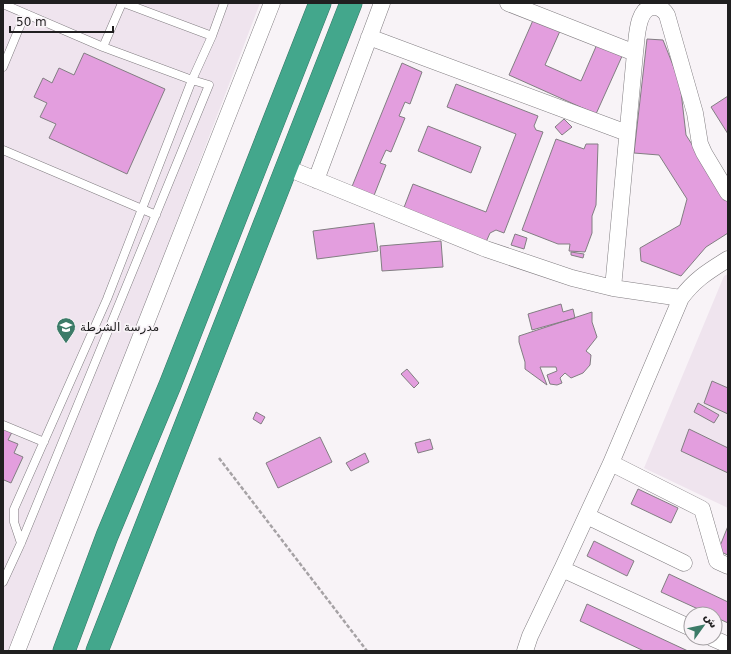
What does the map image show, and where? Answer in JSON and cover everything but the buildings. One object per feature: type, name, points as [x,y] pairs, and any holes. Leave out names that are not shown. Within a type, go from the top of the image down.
[{"type":"highway","points":[[64,651],[107,536],[170,385],[320,3]]},
{"type":"highway","points":[[97,651],[351,3]]},
{"type":"street","points":[[17,651],[272,3]]},
{"type":"street","points":[[316,180],[382,3]]},
{"type":"street","points":[[508,3],[635,53]]},
{"type":"street","points":[[613,288],[640,7],[656,7],[664,11],[667,15],[696,113],[700,144],[728,193]]},
{"type":"street","points":[[369,37],[628,133]]},
{"type":"street","points":[[287,168],[486,250],[572,278],[613,288],[681,298]]},
{"type":"street","points":[[525,651],[530,636],[611,463],[681,298],[694,282],[703,274],[728,260]]},
{"type":"street","points":[[611,463],[702,509],[717,561],[728,566]]},
{"type":"street","points":[[587,516],[684,563]]},
{"type":"street","points":[[562,570],[683,624]]},
{"type":"lane","points":[[103,46],[123,3],[212,36]]},
{"type":"lane","points":[[21,543],[14,522],[14,509],[107,298],[192,80],[212,36],[224,3]]},
{"type":"lane","points":[[3,4],[103,46],[209,85],[21,543],[3,582]]},
{"type":"lane","points":[[3,67],[26,14]]},
{"type":"lane","points":[[3,150],[156,215]]},
{"type":"lane","points":[[3,425],[44,442]]},
{"type":"path","points":[[219,458],[367,651]]},
{"type":"shaded area","name":"مدرسة الشرطة","points":[[3,3],[260,3],[13,651],[3,651]]},
{"type":"shaded area","points":[[728,274],[728,508],[644,468],[724,276]]},
{"type":"place","name":"مدرسة الشرطة","points":[[66,344]]}]
